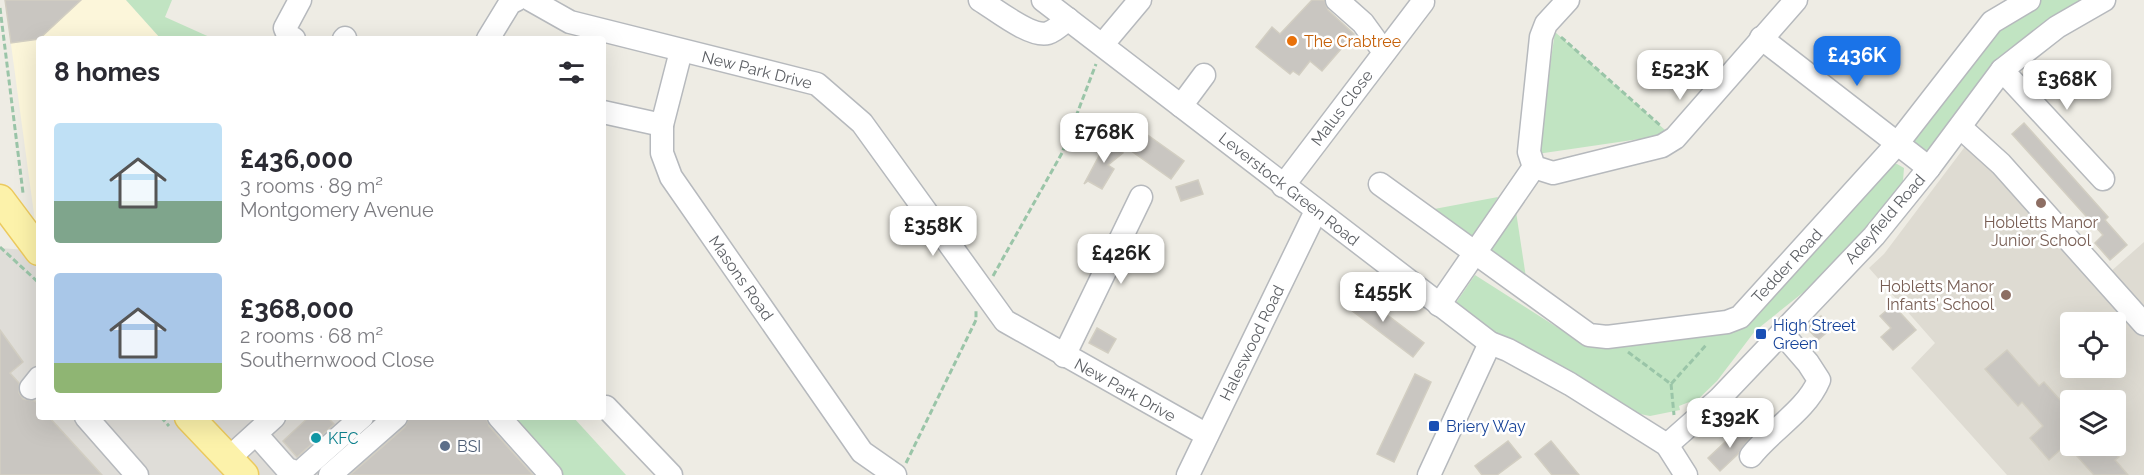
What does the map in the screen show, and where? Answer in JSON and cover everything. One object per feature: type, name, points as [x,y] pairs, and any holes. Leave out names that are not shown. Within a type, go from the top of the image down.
[{"type":"main road","points":[[4,216],[36,248]]},
{"type":"main road","points":[[192,420],[237,466]]},
{"type":"street","points":[[290,36],[285,28],[300,0]]},
{"type":"street","points":[[491,36],[510,3],[516,0]]},
{"type":"street","name":"New Park Drive","points":[[531,0],[570,22],[817,84],[862,123],[1005,321],[1207,435]]},
{"type":"street","points":[[980,0],[1027,30],[1041,34],[1051,33],[1068,19]]},
{"type":"street","name":"Leverstock Green Road","points":[[1043,0],[1104,44],[1316,212],[1490,343],[1508,350],[1570,384],[1667,445]]},
{"type":"street","points":[[1104,44],[1140,0]]},
{"type":"street","points":[[1337,0],[1363,23],[1384,52]]},
{"type":"street","points":[[1534,166],[1529,152],[1541,37],[1546,24],[1568,0]]},
{"type":"street","points":[[1534,166],[1553,173],[1662,146],[1675,138],[1796,0]]},
{"type":"street","name":"Tedder Road","points":[[1380,184],[1589,335],[1607,337],[1727,322],[1740,317],[1897,144],[1992,22],[2029,0]]},
{"type":"street","name":"Adeyfield Road","points":[[1667,445],[1719,399],[1874,236],[1929,168],[2002,70],[2057,27],[2104,0]]},
{"type":"street","name":"Malus Close","points":[[1283,186],[1423,2]]},
{"type":"street","points":[[1761,38],[1929,168]]},
{"type":"street","name":"Masons Road","points":[[681,51],[662,125],[662,153],[671,177],[862,452],[892,471]]},
{"type":"street","points":[[2002,70],[2103,179]]},
{"type":"street","points":[[1181,106],[1204,75]]},
{"type":"street","points":[[606,113],[662,125]]},
{"type":"street","points":[[1959,127],[2001,164],[2144,324]]},
{"type":"street","points":[[1439,305],[1534,166]]},
{"type":"street","points":[[1064,356],[1141,197]]},
{"type":"street","name":"Haleswood Road","points":[[1188,475],[1316,212]]},
{"type":"street","points":[[1750,456],[1766,437],[1812,396],[1819,380],[1782,333]]},
{"type":"street","points":[[1429,475],[1490,343]]},
{"type":"street","points":[[606,407],[671,475]]},
{"type":"street","points":[[89,420],[137,475]]},
{"type":"street","points":[[237,466],[256,434],[271,420]]},
{"type":"street","points":[[256,434],[287,469],[299,473],[359,420]]},
{"type":"street","points":[[330,475],[393,420]]},
{"type":"street","points":[[502,420],[551,475]]},
{"type":"street","points":[[1667,445],[1686,475]]},
{"type":"path","points":[[0,8],[4,216],[36,277]]},
{"type":"path","points":[[1546,24],[1675,138]]},
{"type":"path","points":[[892,471],[976,320],[976,292],[994,276],[1062,153],[1104,44]]},
{"type":"path","points":[[1607,337],[1671,384],[1727,322]]},
{"type":"shaded area","points":[[5,0],[126,0],[158,36],[36,36],[36,229]]},
{"type":"shaded area","name":"Hobletts Manor Infants' School","points":[[1979,128],[2109,273],[2144,242],[2144,475],[2007,475],[1911,368],[1935,343],[1869,268],[1884,254]]},
{"type":"shaded area","points":[[0,248],[36,251],[36,420],[509,420],[558,475],[0,475]]},
{"type":"green space","points":[[126,0],[172,0],[165,17],[207,36],[158,36]]},
{"type":"green space","points":[[2040,0],[2093,0],[1994,69],[1964,102],[1930,150],[1922,155],[1907,145],[1995,32]]},
{"type":"green space","points":[[1555,32],[1665,130],[1660,136],[1537,154]]},
{"type":"green space","points":[[1890,164],[1897,164],[1904,168],[1903,181],[1887,204],[1815,283],[1755,331],[1717,381],[1692,405],[1689,402],[1679,406],[1680,410],[1650,416],[1630,412],[1489,337],[1453,307],[1475,275],[1585,345],[1761,310]]},
{"type":"green space","points":[[1498,197],[1471,242],[1429,210]]},
{"type":"green space","points":[[1515,205],[1527,284],[1487,254]]},
{"type":"green space","points":[[509,420],[576,420],[626,475],[558,475]]},
{"type":"building","points":[[5,0],[81,0],[42,36],[36,36],[36,39],[11,43]]},
{"type":"building","name":"The Crabtree","points":[[1312,0],[1324,0],[1328,10],[1354,34],[1322,71],[1310,61],[1299,75],[1293,71],[1290,74],[1256,47],[1272,27],[1280,34]]},
{"type":"building","points":[[2024,123],[2108,217],[2105,220],[2127,245],[2110,260],[2095,243],[2103,235],[2012,134]]},
{"type":"building","points":[[1142,131],[1184,161],[1171,179],[1130,150]]},
{"type":"building","points":[[1111,138],[1123,153],[1108,165],[1114,169],[1102,189],[1088,181],[1084,184],[1100,154],[1097,150]]},
{"type":"building","points":[[1198,180],[1203,194],[1181,201],[1176,187]]},
{"type":"building","points":[[1353,289],[1424,343],[1413,357],[1342,303]]},
{"type":"building","points":[[1893,305],[1916,330],[1893,350],[1881,337],[1891,328],[1880,316]]},
{"type":"building","points":[[1821,316],[1832,328],[1818,340],[1807,328]]},
{"type":"building","points":[[1097,328],[1116,339],[1108,353],[1089,343]]},
{"type":"building","points":[[0,330],[23,362],[10,373],[19,383],[19,393],[23,399],[36,402],[36,420],[52,420],[102,475],[0,475]]},
{"type":"building","points":[[2007,350],[2039,386],[2044,382],[2060,400],[2060,450],[2049,460],[2030,438],[2043,426],[2022,402],[2018,406],[1985,369]]},
{"type":"building","points":[[1415,374],[1431,382],[1394,462],[1377,454]]},
{"type":"building","points":[[306,420],[330,420],[334,424],[297,457],[283,441]]},
{"type":"building","name":"BSI","points":[[408,420],[487,420],[489,426],[533,475],[350,475],[405,427]]},
{"type":"building","points":[[1741,427],[1750,437],[1738,454],[1720,471],[1708,458]]},
{"type":"building","points":[[1508,441],[1521,457],[1497,475],[1482,475],[1475,466]]},
{"type":"building","points":[[1551,441],[1579,475],[1552,475],[1535,454]]},
{"type":"building","points":[[2077,456],[2118,456],[2115,460],[2128,475],[2094,475]]},
{"type":"place","name":"The Crabtree","points":[[1292,41]]},
{"type":"place","name":"Hobletts Manor Junior School","points":[[2041,203]]},
{"type":"place","name":"Hobletts Manor Infants' School","points":[[2006,295]]},
{"type":"place","name":"High Street Green","points":[[1761,334]]},
{"type":"place","name":"Briery Way","points":[[1434,426]]},
{"type":"place","name":"KFC","points":[[316,438]]},
{"type":"place","name":"BSI","points":[[445,446]]}]
